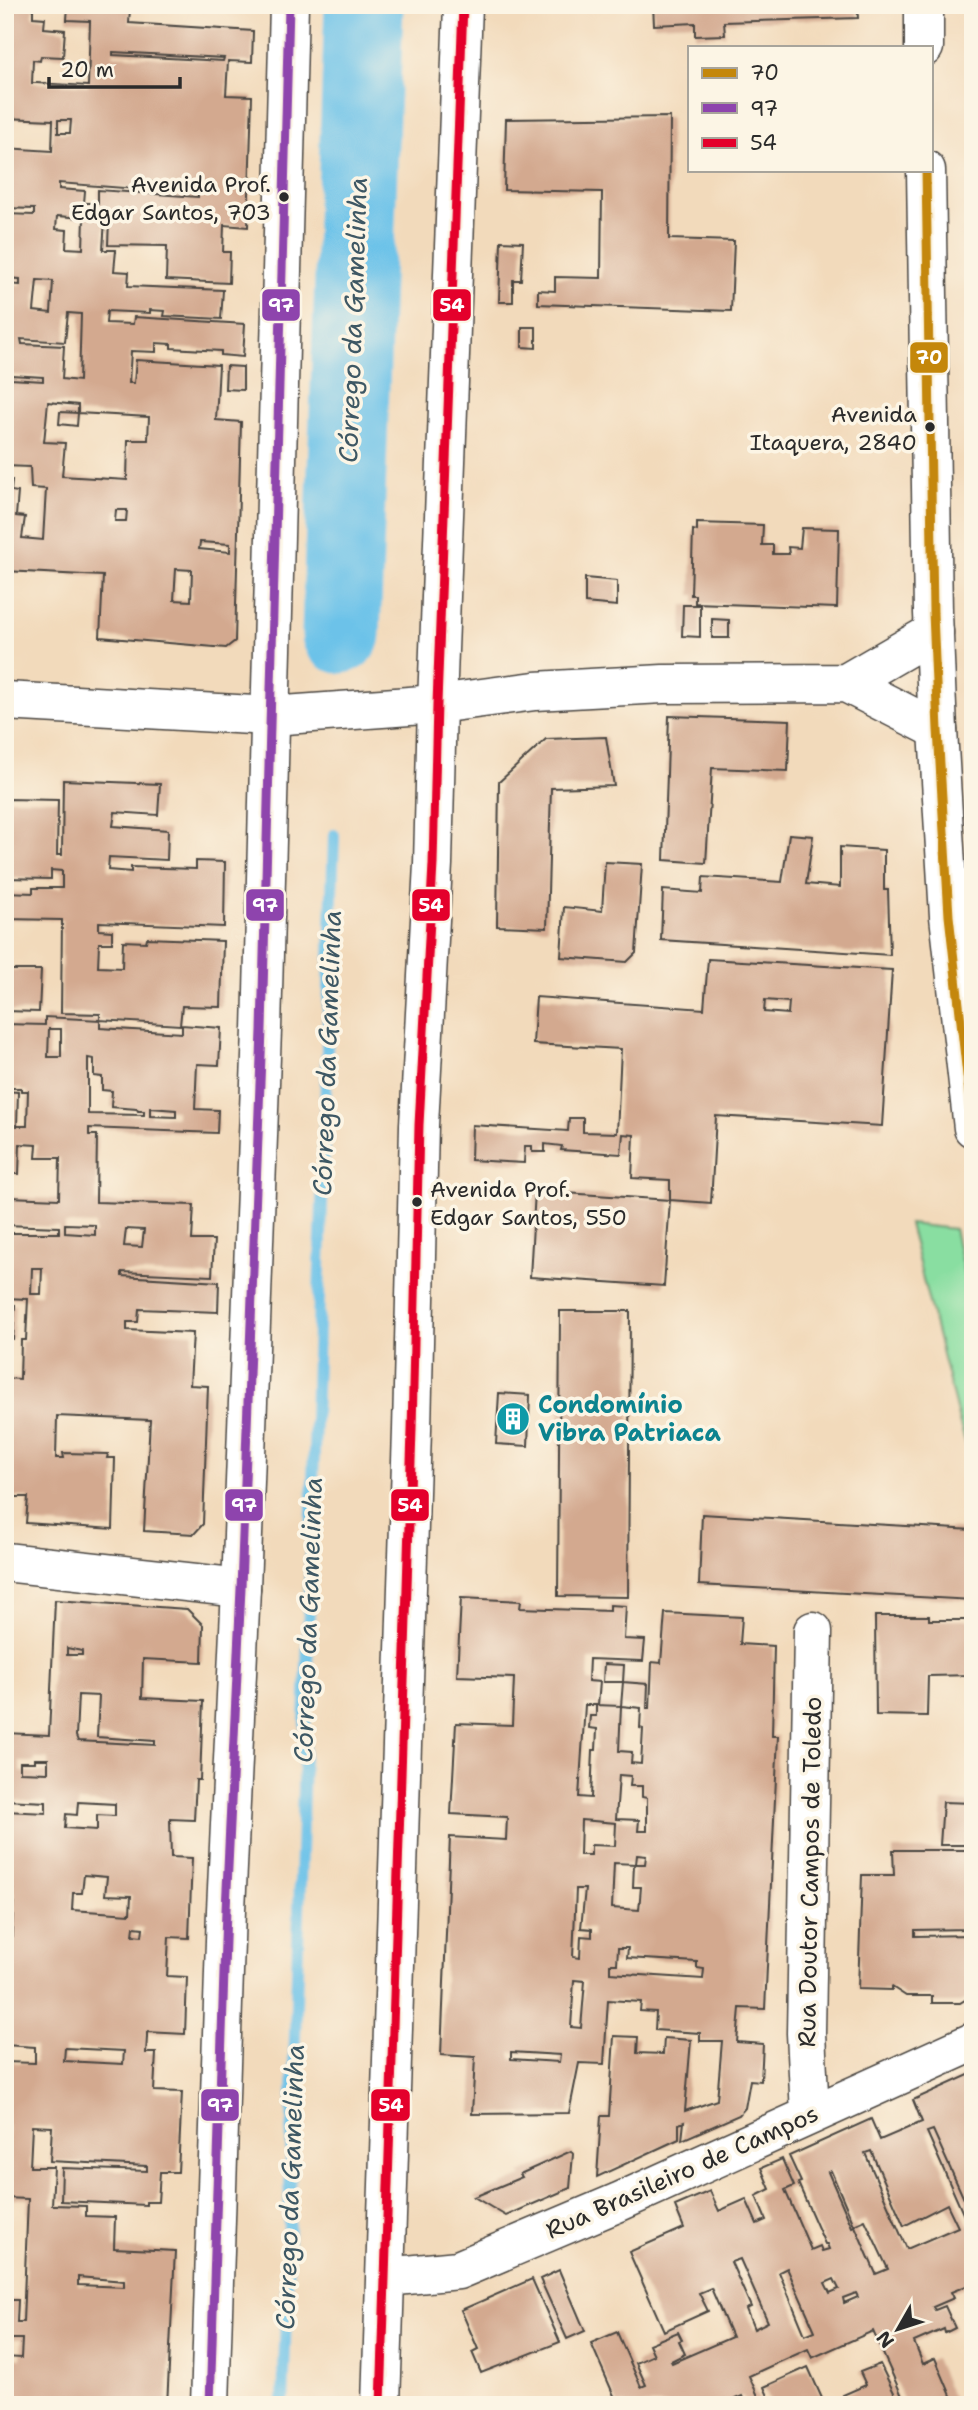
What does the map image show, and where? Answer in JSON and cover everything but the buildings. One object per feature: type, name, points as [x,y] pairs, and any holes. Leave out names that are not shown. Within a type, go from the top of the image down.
[{"type":"main road","points":[[210,2405],[271,716],[289,5]]},
{"type":"main road","points":[[381,2405],[412,1444],[419,1125],[433,864],[463,5]]},
{"type":"main road","points":[[923,5],[925,46]]},
{"type":"main road","points":[[926,172],[938,730],[949,916],[973,1128]]},
{"type":"main road","points":[[846,683],[934,632]]},
{"type":"main road","points":[[5,701],[271,716],[437,704],[535,691],[663,684],[846,683],[938,730]]},
{"type":"main road","points":[[5,1562],[241,1588]]},
{"type":"main road","name":"Rua Doutor Campos de Toledo","points":[[810,2114],[806,2033],[813,1631]]},
{"type":"main road","name":"Rua Brasileiro de Campos","points":[[386,2277],[458,2270],[619,2202],[973,2042]]},
{"type":"green space","points":[[909,1224],[954,1229],[973,1313],[973,1466],[960,1425]]},
{"type":"waterway","name":"Córrego da Gamelinha","points":[[341,634],[364,5]]},
{"type":"waterway","name":"Córrego da Gamelinha","points":[[283,2405],[334,835]]},
{"type":"transit line","name":"97","points":[[210,2405],[226,1910],[262,1030],[289,5]]},
{"type":"transit line","name":"54","points":[[381,2405],[419,1125],[433,864],[463,5]]},
{"type":"transit line","name":"70","points":[[926,172],[933,613],[938,730],[949,916],[973,1128]]},
{"type":"place","name":"Avenida Prof. Edgar Santos, 703","points":[[284,197]]},
{"type":"place","name":"Avenida Itaquera, 2840","points":[[930,427]]},
{"type":"place","name":"Avenida Prof. Edgar Santos, 550","points":[[417,1202]]},
{"type":"place","name":"Condomínio Vibra Patriaca","points":[[513,1419]]}]
